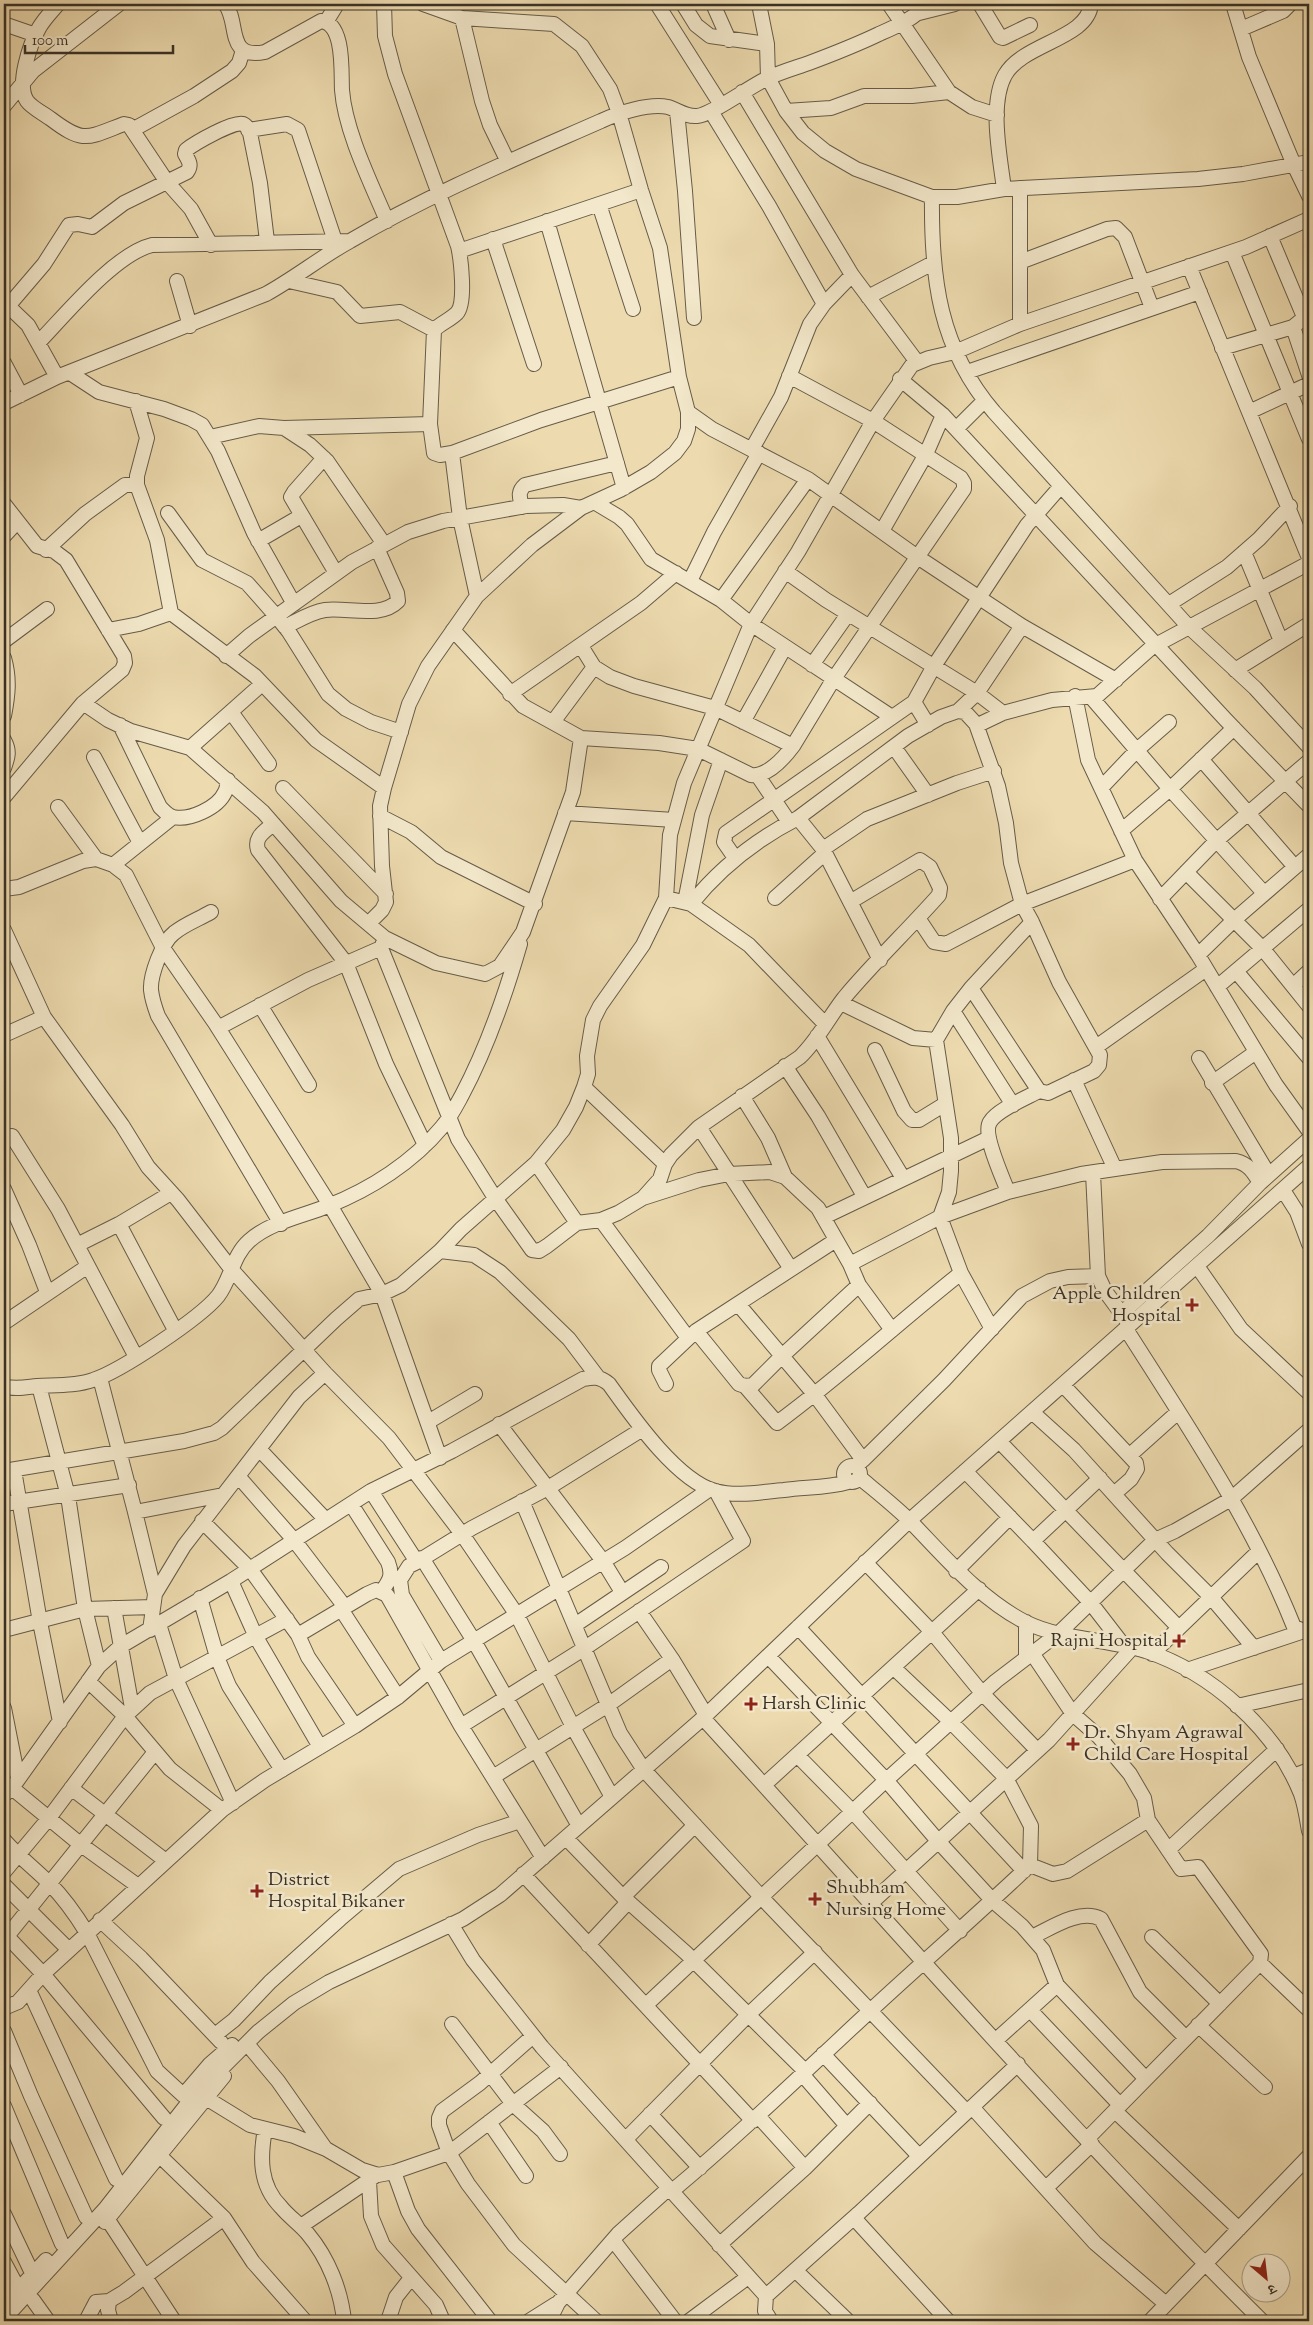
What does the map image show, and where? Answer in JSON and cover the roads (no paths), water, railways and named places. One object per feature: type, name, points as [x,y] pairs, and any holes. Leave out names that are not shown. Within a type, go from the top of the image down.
[{"type":"street","points":[[4,106],[32,71],[119,4]]},
{"type":"street","points":[[225,4],[232,15],[237,42],[243,50],[256,54],[265,52],[316,23],[326,22]]},
{"type":"street","points":[[326,22],[337,4]]},
{"type":"street","points":[[384,4],[385,36],[395,74],[459,251],[461,301],[458,312],[434,330]]},
{"type":"street","points":[[369,923],[382,910],[386,894],[382,866],[380,816],[384,788],[409,704],[428,666],[477,596],[532,545],[581,508],[624,488],[651,472],[675,453],[684,441],[688,429],[688,412],[679,377],[660,248],[641,190],[620,113],[610,89],[582,46],[554,24],[462,18],[423,4]]},
{"type":"street","points":[[657,4],[824,304]]},
{"type":"street","points":[[683,4],[702,32],[710,36],[766,44]]},
{"type":"street","points":[[713,4],[729,40]]},
{"type":"street","points":[[759,4],[766,44],[768,78],[786,111],[803,133],[837,159],[856,169],[932,197],[957,197],[1004,189],[1198,179],[1309,162]]},
{"type":"street","points":[[889,4],[949,92],[972,107],[997,115]]},
{"type":"street","points":[[4,403],[64,376],[259,297],[289,281],[350,241],[439,194],[620,113],[656,106],[668,107],[696,116],[716,109],[768,78],[858,45],[902,24],[923,8],[955,4]]},
{"type":"street","points":[[980,4],[1000,37],[1003,38],[1030,25]]},
{"type":"street","points":[[1004,189],[997,115],[1001,86],[1006,73],[1045,43],[1074,30],[1084,23],[1090,14],[1091,4]]},
{"type":"street","points":[[1232,4],[1249,57],[1309,196]]},
{"type":"street","points":[[1241,29],[1283,11],[1290,4]]},
{"type":"street","points":[[54,6],[36,35],[21,84],[25,99],[31,106],[72,134],[83,137],[124,124],[129,125],[134,129],[167,182],[191,208],[211,245]]},
{"type":"street","points":[[462,18],[482,101],[490,125],[508,162]]},
{"type":"street","points":[[326,22],[332,28],[337,38],[343,69],[342,89],[344,107],[363,164],[387,221]]},
{"type":"street","points":[[4,24],[36,35]]},
{"type":"street","points":[[134,129],[194,96],[232,71],[239,63],[243,50]]},
{"type":"street","points":[[742,92],[852,275],[917,362]]},
{"type":"street","points":[[786,111],[831,108],[864,96],[912,96],[949,92]]},
{"type":"street","points":[[677,111],[694,318]]},
{"type":"street","points":[[267,241],[260,183],[248,130],[242,124],[232,125],[190,146],[185,154],[190,168],[187,172],[124,203],[92,226],[69,225],[44,264],[6,303],[28,325],[64,376],[98,392],[136,401],[191,419],[202,426],[210,437],[258,541],[294,604]]},
{"type":"street","points":[[248,130],[287,124],[294,126],[298,130],[335,241]]},
{"type":"street","points":[[1020,189],[1020,324]]},
{"type":"street","points":[[459,251],[641,190]]},
{"type":"street","points":[[932,197],[933,263],[943,314],[955,352],[984,400],[1188,626],[1255,688],[1309,747]]},
{"type":"street","points":[[599,204],[633,309]]},
{"type":"street","points":[[60,1722],[19,1501],[9,1471],[184,1441],[214,1433],[222,1428],[303,1349],[359,1299],[382,1294],[401,1285],[440,1251],[495,1198],[536,1163],[563,1130],[576,1107],[588,1074],[587,1056],[593,1020],[600,1006],[642,945],[666,898],[670,836],[684,783],[751,624],[785,571],[873,421],[900,379],[917,362],[955,352],[1020,324],[1232,252],[1309,219]]},
{"type":"street","points":[[547,222],[624,488]]},
{"type":"street","points":[[1020,262],[1116,228],[1124,237],[1152,308]]},
{"type":"street","points":[[1222,348],[1293,326],[1307,316],[1270,236]]},
{"type":"street","points":[[494,240],[534,364]]},
{"type":"street","points":[[39,342],[91,288],[130,254],[152,245],[211,245],[267,241],[350,241]]},
{"type":"street","points":[[1232,252],[1309,439]]},
{"type":"street","points":[[868,297],[933,263]]},
{"type":"street","points":[[1190,266],[1222,348],[1290,506],[1309,558]]},
{"type":"street","points":[[690,581],[756,451],[790,376],[810,324],[824,304],[852,275]]},
{"type":"street","points":[[178,280],[190,326]]},
{"type":"street","points":[[289,281],[338,292],[360,316],[400,312],[434,330]]},
{"type":"street","points":[[967,372],[1200,292]]},
{"type":"street","points":[[1293,326],[1309,375]]},
{"type":"street","points":[[434,330],[430,424],[434,453],[440,455],[452,453],[541,420],[679,377]]},
{"type":"street","points":[[4,363],[21,394]]},
{"type":"street","points":[[758,776],[786,756],[833,680],[964,488],[961,478],[926,454],[873,421],[790,376]]},
{"type":"street","points":[[900,379],[943,415],[1034,515],[1309,806]]},
{"type":"street","points":[[1249,412],[1309,384]]},
{"type":"street","points":[[956,429],[984,400]]},
{"type":"street","points":[[136,401],[147,438],[137,476],[137,486],[157,540],[171,613],[262,684],[316,740],[384,788]]},
{"type":"street","points":[[688,412],[712,429],[808,479],[916,556],[979,598],[1022,626],[1116,680]]},
{"type":"street","points":[[882,531],[926,454],[943,415]]},
{"type":"street","points":[[210,437],[259,426],[284,428],[430,424]]},
{"type":"street","points":[[226,656],[281,622],[323,610],[361,611],[393,606],[398,601],[381,546],[324,458],[310,445],[284,428]]},
{"type":"street","points":[[452,453],[460,518],[477,596]]},
{"type":"street","points":[[324,458],[294,492],[292,497],[301,516],[336,573]]},
{"type":"street","points":[[522,507],[519,494],[520,489],[526,485],[617,463]]},
{"type":"street","points":[[721,600],[808,479]]},
{"type":"street","points":[[46,550],[85,514],[125,485],[137,486]]},
{"type":"street","points":[[735,858],[724,842],[726,833],[914,702],[934,666],[1034,515],[1061,486]]},
{"type":"street","points":[[594,502],[619,517],[651,559],[721,600],[751,624],[833,680],[892,717]]},
{"type":"street","points":[[4,504],[37,546],[54,551],[66,560],[124,656],[125,664],[122,670],[82,702],[4,797]]},
{"type":"street","points":[[281,622],[294,604],[336,573],[408,532],[460,518],[522,507],[563,505],[581,508]]},
{"type":"street","points":[[1169,604],[1226,568],[1259,539],[1290,506]]},
{"type":"street","points":[[168,514],[202,560],[247,583],[281,622],[328,694],[346,709],[371,722],[401,732]]},
{"type":"street","points":[[258,541],[301,516]]},
{"type":"street","points":[[4,536],[17,522]]},
{"type":"street","points":[[1244,552],[1282,641]]},
{"type":"street","points":[[976,724],[1003,713],[1052,700],[1075,696],[1097,696],[1156,644],[1309,563]]},
{"type":"street","points":[[785,571],[848,614],[977,693],[1003,713]]},
{"type":"street","points":[[510,694],[641,603],[676,573]]},
{"type":"street","points":[[4,641],[47,609]]},
{"type":"street","points":[[108,630],[139,624],[171,613]]},
{"type":"street","points":[[812,665],[848,614]]},
{"type":"street","points":[[1235,670],[1309,624]]},
{"type":"street","points":[[688,903],[735,858],[794,820],[894,747],[941,717],[958,711],[977,693],[1022,626]]},
{"type":"street","points":[[454,630],[510,694],[523,706],[581,738],[659,743],[698,749],[758,776],[774,800],[824,851],[880,960]]},
{"type":"street","points":[[581,646],[594,667],[610,677],[634,686],[715,708],[793,746]]},
{"type":"street","points":[[743,722],[785,647]]},
{"type":"street","points":[[4,658],[9,675],[9,690],[4,716]]},
{"type":"street","points":[[553,722],[594,667]]},
{"type":"street","points":[[190,748],[262,684]]},
{"type":"street","points":[[1075,696],[1088,760],[1135,860],[1198,955],[1276,1085],[1309,1131]]},
{"type":"street","points":[[1092,697],[1170,789],[1264,893]]},
{"type":"street","points":[[82,702],[120,725],[148,737],[190,748],[228,780],[273,824],[341,901],[369,923],[383,943],[458,1139],[495,1198],[532,1250],[539,1251],[577,1223],[601,1220],[618,1213],[643,1198],[699,1180],[729,1174],[770,1172],[785,1177],[812,1201],[824,1217],[850,1264],[859,1285],[892,1330]]},
{"type":"street","points":[[914,702],[928,725]]},
{"type":"street","points":[[958,711],[969,715],[976,724],[994,771],[1006,823],[1011,863],[1022,904],[1059,982],[1096,1047],[1101,1060],[1094,1070],[1048,1093],[1039,1091],[1013,1105],[990,1122],[988,1127],[989,1138],[1008,1192]]},
{"type":"street","points":[[231,712],[269,764]]},
{"type":"street","points":[[1100,788],[1137,750],[1169,722]]},
{"type":"street","points":[[120,725],[160,807],[166,814],[173,817],[186,817],[210,808],[220,800],[225,792],[228,780]]},
{"type":"street","points":[[1121,831],[1170,789],[1234,728]]},
{"type":"street","points":[[4,1386],[39,1386],[84,1382],[100,1378],[136,1357],[208,1306],[226,1284],[239,1254],[249,1240],[281,1224],[330,1205],[389,1175],[425,1145],[449,1118],[476,1070],[509,981],[523,932],[572,792],[581,738]]},
{"type":"street","points":[[4,740],[9,755],[4,770],[18,780]]},
{"type":"street","points":[[894,747],[928,796]]},
{"type":"street","points":[[94,757],[140,843]]},
{"type":"street","points":[[1201,759],[1295,867]]},
{"type":"street","points":[[688,903],[702,815],[721,760]]},
{"type":"street","points":[[1160,899],[1216,840],[1309,761]]},
{"type":"street","points":[[775,898],[824,851],[867,819],[994,771]]},
{"type":"street","points":[[283,788],[386,894]]},
{"type":"street","points":[[58,807],[96,859]]},
{"type":"street","points":[[565,814],[674,820]]},
{"type":"street","points":[[380,816],[411,832],[441,857],[534,904]]},
{"type":"street","points":[[113,865],[173,817]]},
{"type":"street","points":[[273,824],[258,837],[256,843],[258,850],[346,963],[386,1064],[425,1145]]},
{"type":"street","points":[[1198,955],[1234,920],[1309,854]]},
{"type":"street","points":[[4,889],[19,887],[83,861],[96,859],[113,865],[126,876],[163,948],[218,1028],[330,1205],[382,1294],[440,1458]]},
{"type":"street","points":[[643,1198],[660,1179],[665,1164],[671,1155],[699,1127],[811,1047],[841,1003],[941,892],[930,867],[920,860],[850,902]]},
{"type":"street","points":[[918,918],[934,942],[946,944],[1022,904],[1135,860]]},
{"type":"street","points":[[1186,872],[1263,949],[1294,985],[1309,1006]]},
{"type":"street","points":[[666,898],[688,903],[749,945],[825,1024]]},
{"type":"street","points":[[1217,987],[1309,910]]},
{"type":"street","points":[[212,912],[172,934],[163,948],[152,975],[150,988],[158,1016],[281,1224]]},
{"type":"street","points":[[992,1329],[961,1273],[940,1217],[949,1192],[950,1138],[936,1040],[953,1011],[971,988],[1032,922]]},
{"type":"street","points":[[218,1028],[383,943],[436,963],[485,974],[500,966],[523,932]]},
{"type":"street","points":[[4,934],[44,1017],[122,1125],[148,1166],[232,1270],[325,1373],[389,1438],[462,1534],[517,1615],[573,1727],[612,1797]]},
{"type":"street","points":[[1096,1047],[1206,969]]},
{"type":"street","points":[[1236,971],[1309,1058]]},
{"type":"street","points":[[1294,985],[1309,971]]},
{"type":"street","points":[[971,988],[1039,1091]]},
{"type":"street","points":[[841,1003],[913,1038],[936,1040]]},
{"type":"street","points":[[260,1006],[309,1084]]},
{"type":"street","points":[[953,1011],[1013,1105]]},
{"type":"street","points":[[4,1036],[44,1017]]},
{"type":"street","points":[[817,1036],[903,1178]]},
{"type":"street","points":[[875,1050],[904,1111],[912,1120],[919,1120],[945,1104]]},
{"type":"street","points":[[1212,1083],[1256,1052]]},
{"type":"street","points":[[1199,1058],[1265,1179]]},
{"type":"street","points":[[785,1066],[818,1116],[864,1196]]},
{"type":"street","points":[[1074,1080],[1115,1169]]},
{"type":"street","points":[[584,1087],[665,1164]]},
{"type":"street","points":[[742,1096],[768,1138],[785,1177]]},
{"type":"street","points":[[699,1127],[791,1269]]},
{"type":"street","points":[[12,1136],[58,1209],[136,1357]]},
{"type":"street","points":[[824,1217],[864,1196],[989,1138]]},
{"type":"street","points":[[1122,1313],[1208,1236],[1265,1179],[1309,1139]]},
{"type":"street","points":[[850,1264],[940,1217],[1008,1192],[1081,1174],[1162,1162],[1236,1161],[1243,1163],[1265,1179]]},
{"type":"street","points":[[536,1163],[577,1223]]},
{"type":"street","points":[[4,2319],[104,2209],[193,2097],[258,2032],[294,2002],[329,1982],[451,1924],[500,1895],[705,1716],[910,1520],[1309,1166]]},
{"type":"street","points":[[1093,1173],[1098,1276],[1105,1292],[1122,1313],[1128,1327],[1231,1499],[1259,1551],[1294,1627],[1307,1632]]},
{"type":"street","points":[[4,1189],[7,1207],[29,1245],[47,1292]]},
{"type":"street","points":[[1283,1190],[1297,1212],[1309,1244]]},
{"type":"street","points":[[77,1245],[119,1224],[171,1193]]},
{"type":"street","points":[[601,1220],[692,1335],[738,1384],[745,1386],[754,1385],[782,1356],[859,1285]]},
{"type":"street","points":[[119,1224],[175,1330]]},
{"type":"street","points":[[666,1384],[659,1366],[692,1335],[836,1240]]},
{"type":"street","points":[[440,1251],[474,1255],[500,1272],[569,1339],[597,1376],[609,1384],[641,1430],[698,1484],[713,1490],[744,1494],[830,1486],[857,1471],[1022,1296],[1034,1288],[1068,1277],[1098,1276]]},
{"type":"street","points":[[4,1322],[88,1266]]},
{"type":"street","points":[[1197,1266],[1241,1328],[1309,1393]]},
{"type":"street","points":[[745,1386],[777,1423],[815,1395],[961,1273]]},
{"type":"street","points":[[738,1304],[815,1395],[857,1471],[910,1520],[956,1571],[1026,1622],[1058,1633],[1128,1647],[1152,1654],[1201,1678],[1237,1706],[1277,1749],[1306,1802],[1309,1831]]},
{"type":"street","points":[[154,1601],[184,1546],[202,1521],[260,1450],[298,1397],[325,1373]]},
{"type":"street","points":[[11,1787],[99,1666],[121,1646],[231,1581],[371,1490],[440,1458],[583,1379],[597,1376]]},
{"type":"street","points":[[100,1378],[121,1451],[135,1512],[154,1601],[154,1627],[228,1806]]},
{"type":"street","points":[[1063,1385],[1136,1463],[1137,1470],[1114,1494]]},
{"type":"street","points":[[39,1386],[68,1496],[85,1609],[99,1666]]},
{"type":"street","points":[[428,1422],[475,1394]]},
{"type":"street","points":[[1032,1412],[1074,1450],[1155,1540],[1211,1597],[1254,1648]]},
{"type":"street","points":[[1130,1455],[1178,1412]]},
{"type":"street","points":[[499,1424],[603,1562],[622,1592]]},
{"type":"street","points":[[441,1661],[402,1595],[400,1580],[409,1566],[462,1534],[548,1488],[641,1430]]},
{"type":"street","points":[[646,2005],[886,1780],[982,1693],[1058,1633],[1155,1540],[1175,1531],[1231,1499],[1309,1430]]},
{"type":"street","points":[[999,1441],[1179,1628]]},
{"type":"street","points":[[260,1450],[326,1520]]},
{"type":"street","points":[[965,1471],[1090,1602],[1128,1647]]},
{"type":"street","points":[[238,1476],[294,1540],[343,1608],[398,1697]]},
{"type":"street","points":[[1033,1541],[1100,1478]]},
{"type":"street","points":[[4,1504],[68,1496],[129,1485]]},
{"type":"street","points":[[371,1490],[474,1641],[579,1826]]},
{"type":"street","points":[[4,2008],[18,2002],[43,1974],[100,1920],[228,1806],[398,1697],[441,1661],[603,1562],[713,1490]]},
{"type":"street","points":[[461,1726],[585,1648],[743,1541],[713,1490]]},
{"type":"street","points":[[135,1512],[223,1494]]},
{"type":"street","points":[[522,1501],[620,1733],[644,1770],[814,1952],[1046,2188],[1095,2243],[1166,2304]]},
{"type":"street","points":[[351,1504],[391,1570],[391,1578],[382,1591]]},
{"type":"street","points":[[956,1571],[1010,1517]]},
{"type":"street","points":[[202,1521],[250,1569],[298,1635],[308,1657],[355,1726]]},
{"type":"street","points":[[1152,1654],[1259,1551]]},
{"type":"street","points":[[865,1562],[932,1632],[982,1693],[1037,1750]]},
{"type":"street","points":[[575,1625],[661,1567]]},
{"type":"street","points":[[231,1581],[256,1637],[320,1748]]},
{"type":"street","points":[[764,1785],[979,1589]]},
{"type":"street","points":[[298,1635],[367,1594],[376,1590],[382,1591],[387,1595],[461,1726],[542,1858]]},
{"type":"street","points":[[200,1598],[217,1657],[229,1686],[282,1770]]},
{"type":"street","points":[[4,1630],[85,1609],[114,1608],[154,1601]]},
{"type":"street","points":[[114,1608],[121,1646],[128,1712]]},
{"type":"street","points":[[640,1611],[705,1716],[764,1785],[1018,2064],[1204,2264],[1262,2321]]},
{"type":"street","points":[[4,1872],[49,1818],[128,1712],[150,1693],[287,1619]]},
{"type":"street","points":[[1026,1622],[1029,1656],[1073,1714],[1099,1737],[1130,1774],[1144,1798],[1148,1820],[1181,1869],[1198,1867],[1261,1954],[1260,1963],[1117,2108],[1090,2141],[1046,2188]]},
{"type":"street","points":[[798,1627],[970,1812],[1027,1868],[1053,1874],[1066,1871],[1148,1820]]},
{"type":"street","points":[[1187,1670],[1307,1632]]},
{"type":"street","points":[[872,1903],[1037,1750],[1073,1714],[1128,1647]]},
{"type":"street","points":[[768,1656],[886,1780],[993,1901],[1032,1937],[1042,1950],[1057,1985],[1146,2079]]},
{"type":"street","points":[[493,1777],[608,1705],[672,1660]]},
{"type":"street","points":[[548,2321],[562,2298],[613,2240],[671,2190],[700,2168],[870,2010],[960,1931],[1027,1868],[1031,1826],[1006,1778],[894,1668]]},
{"type":"street","points":[[88,1681],[128,1712],[155,1752],[184,1781],[228,1806]]},
{"type":"street","points":[[1237,1706],[1309,1690]]},
{"type":"street","points":[[4,1708],[11,1787],[80,1844],[138,1886]]},
{"type":"street","points":[[1168,1850],[1277,1749]]},
{"type":"street","points":[[155,1752],[5,1936],[43,1974],[164,2118]]},
{"type":"street","points":[[797,1755],[852,1812],[960,1931]]},
{"type":"street","points":[[1293,1776],[1309,1770]]},
{"type":"street","points":[[71,1788],[166,1861]]},
{"type":"street","points":[[215,2035],[239,2015],[270,1982],[333,1925],[399,1869],[478,1835],[520,1821]]},
{"type":"street","points":[[588,1945],[626,1899],[695,1825]]},
{"type":"street","points":[[566,1838],[626,1899],[693,1959],[748,2014],[804,2073],[847,2126]]},
{"type":"street","points":[[4,1840],[18,1857],[49,1883],[87,1933],[158,2071],[193,2097],[241,2121],[294,2136],[326,2149],[373,2178]]},
{"type":"street","points":[[524,1874],[588,1945],[805,2168]]},
{"type":"street","points":[[4,1885],[69,1950]]},
{"type":"street","points":[[1032,1937],[1071,1919],[1086,1916],[1094,1916],[1101,1919],[1140,1992],[1186,2038]]},
{"type":"street","points":[[100,1920],[141,1958],[227,2048]]},
{"type":"street","points":[[451,1924],[473,1960],[533,2036],[766,2296]]},
{"type":"street","points":[[1152,1937],[1220,2004]]},
{"type":"street","points":[[626,2139],[748,2014],[814,1952]]},
{"type":"street","points":[[1260,1963],[1309,2010]]},
{"type":"street","points":[[996,2040],[1057,1985]]},
{"type":"street","points":[[29,1990],[116,2179]]},
{"type":"street","points":[[1030,2010],[1117,2108],[1239,2229]]},
{"type":"street","points":[[452,2024],[512,2104],[543,2131],[560,2154]]},
{"type":"street","points":[[1198,2026],[1265,2087]]},
{"type":"street","points":[[4,2031],[86,2217]]},
{"type":"street","points":[[4,2305],[86,2217],[164,2118],[193,2097],[248,2045],[258,2032]]},
{"type":"street","points":[[13,2321],[108,2220],[160,2156],[210,2064],[227,2048],[258,2032]]},
{"type":"street","points":[[533,2036],[489,2075],[442,2111],[439,2125],[449,2153],[468,2184],[514,2245],[562,2298],[596,2321]]},
{"type":"street","points":[[248,2045],[282,2087],[326,2149]]},
{"type":"street","points":[[824,2054],[919,2156]]},
{"type":"street","points":[[771,2321],[764,2311],[766,2296],[854,2218],[1018,2064]]},
{"type":"street","points":[[301,2226],[373,2178],[449,2153],[560,2067]]},
{"type":"street","points":[[720,2245],[805,2168],[870,2104]]},
{"type":"street","points":[[4,2106],[62,2244]]},
{"type":"street","points":[[650,2114],[700,2168]]},
{"type":"street","points":[[489,2122],[526,2176]]},
{"type":"street","points":[[265,2129],[261,2164],[265,2180],[274,2200],[309,2235],[330,2271],[341,2300],[344,2321]]},
{"type":"street","points":[[160,2156],[224,2218],[253,2262],[299,2319]]},
{"type":"street","points":[[1150,2321],[1309,2156]]},
{"type":"street","points":[[394,2172],[408,2211],[418,2228],[490,2321]]},
{"type":"street","points":[[373,2178],[371,2216],[375,2229],[393,2258],[436,2305],[443,2321]]},
{"type":"street","points":[[4,2214],[33,2274]]},
{"type":"street","points":[[86,2321],[96,2302],[109,2301],[224,2218]]},
{"type":"street","points":[[854,2218],[948,2321]]},
{"type":"street","points":[[108,2220],[174,2321]]},
{"type":"street","points":[[613,2240],[675,2321]]},
{"type":"street","points":[[4,2262],[19,2290]]},
{"type":"street","points":[[796,2270],[848,2321]]},
{"type":"street","points":[[689,2321],[748,2276]]},
{"type":"street","points":[[388,2321],[396,2297],[410,2278]]},
{"type":"street","points":[[529,2321],[562,2298]]},
{"type":"street","points":[[32,2300],[48,2321]]},
{"type":"street","points":[[109,2301],[108,2310],[111,2321]]},
{"type":"place","name":"Apple Children Hospital","points":[[1192,1305]]},
{"type":"place","name":"Rajni Hospital","points":[[1179,1641]]},
{"type":"place","name":"Harsh Clinic","points":[[751,1704]]},
{"type":"place","name":"Dr. Shyam Agrawal Child Care Hospital","points":[[1073,1744]]},
{"type":"place","name":"District Hospital Bikaner","points":[[257,1891]]},
{"type":"place","name":"Shubham Nursing Home","points":[[815,1899]]}]
